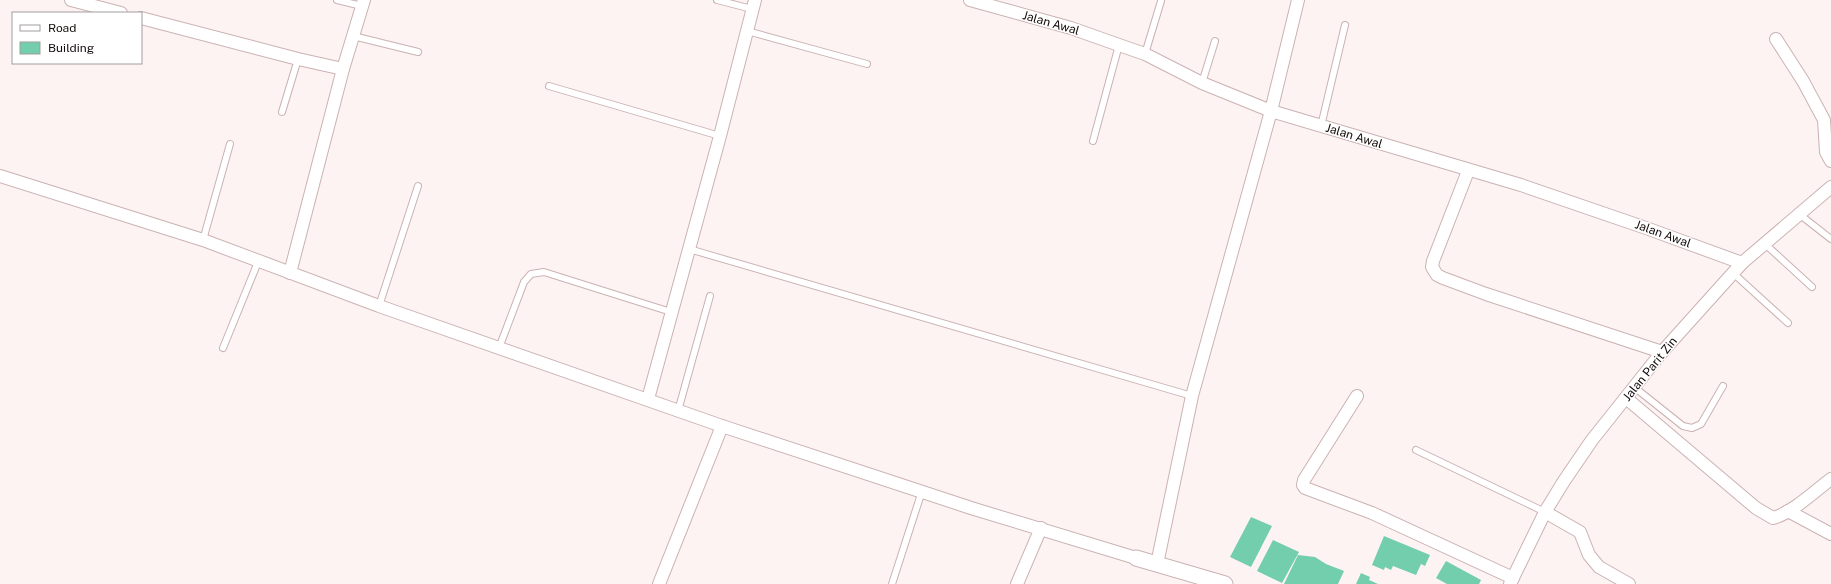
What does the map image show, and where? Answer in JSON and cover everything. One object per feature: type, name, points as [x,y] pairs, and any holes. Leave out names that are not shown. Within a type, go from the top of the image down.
[{"type":"street","points":[[72,0],[117,12]]},
{"type":"street","name":"Jalan Awal","points":[[970,0],[1071,28],[1145,54],[1202,83],[1271,111],[1468,171],[1521,185],[1742,263]]},
{"type":"street","points":[[1145,561],[1189,395],[1271,111],[1298,0]]},
{"type":"street","points":[[290,273],[363,3]]},
{"type":"street","points":[[648,399],[720,136],[753,5]]},
{"type":"street","points":[[142,18],[298,59],[344,69]]},
{"type":"street","points":[[1776,39],[1828,118],[1826,152],[1831,161]]},
{"type":"street","points":[[1468,171],[1433,261],[1432,268],[1437,275],[1486,294],[1662,352]]},
{"type":"street","points":[[0,176],[203,240],[258,262],[379,306],[722,426],[971,508],[1225,584]]},
{"type":"street","name":"Jalan Parit Zin","points":[[1511,581],[1545,512],[1592,440],[1662,352],[1742,263],[1831,188]]},
{"type":"street","points":[[1357,396],[1304,480],[1303,485],[1305,488],[1372,513],[1511,581]]},
{"type":"street","points":[[1626,398],[1756,508],[1773,518],[1788,511],[1831,479]]},
{"type":"street","points":[[659,584],[722,426]]},
{"type":"street","points":[[1788,511],[1831,534]]},
{"type":"street","points":[[1545,512],[1580,532],[1589,555],[1599,567],[1628,584]]},
{"type":"street","points":[[1017,584],[1041,528]]},
{"type":"lane","points":[[337,0],[363,3]]},
{"type":"lane","points":[[717,0],[753,5]]},
{"type":"lane","points":[[1145,54],[1161,2]]},
{"type":"lane","points":[[1321,126],[1345,25]]},
{"type":"lane","points":[[747,31],[867,64]]},
{"type":"lane","points":[[353,36],[418,52]]},
{"type":"lane","points":[[1202,83],[1215,41]]},
{"type":"lane","points":[[1093,141],[1119,45]]},
{"type":"lane","points":[[282,112],[298,59]]},
{"type":"lane","points":[[549,86],[720,136]]},
{"type":"lane","points":[[203,240],[230,144]]},
{"type":"lane","points":[[379,306],[418,186]]},
{"type":"lane","points":[[1799,214],[1831,239]]},
{"type":"lane","points":[[1765,244],[1812,287]]},
{"type":"lane","points":[[689,249],[1189,395]]},
{"type":"lane","points":[[223,348],[258,262]]},
{"type":"lane","points":[[499,348],[524,282],[531,274],[544,272],[671,312]]},
{"type":"lane","points":[[1733,273],[1788,323]]},
{"type":"lane","points":[[678,411],[710,296]]},
{"type":"lane","points":[[1634,387],[1683,426],[1692,428],[1702,424],[1723,386]]},
{"type":"lane","points":[[1416,450],[1545,512]]},
{"type":"lane","points":[[892,584],[922,491]]},
{"type":"building","points":[[1251,517],[1272,526],[1251,567],[1230,557]]},
{"type":"building","points":[[1384,536],[1430,555],[1425,566],[1421,564],[1416,575],[1393,566],[1391,570],[1385,567],[1384,570],[1372,565]]},
{"type":"building","points":[[1273,540],[1299,552],[1282,583],[1257,571]]},
{"type":"building","points":[[1298,555],[1315,557],[1326,564],[1344,571],[1338,584],[1284,584]]},
{"type":"building","points":[[1446,561],[1481,580],[1479,584],[1447,584],[1436,578]]},
{"type":"building","points":[[1361,573],[1370,577],[1369,580],[1378,584],[1356,584]]}]
